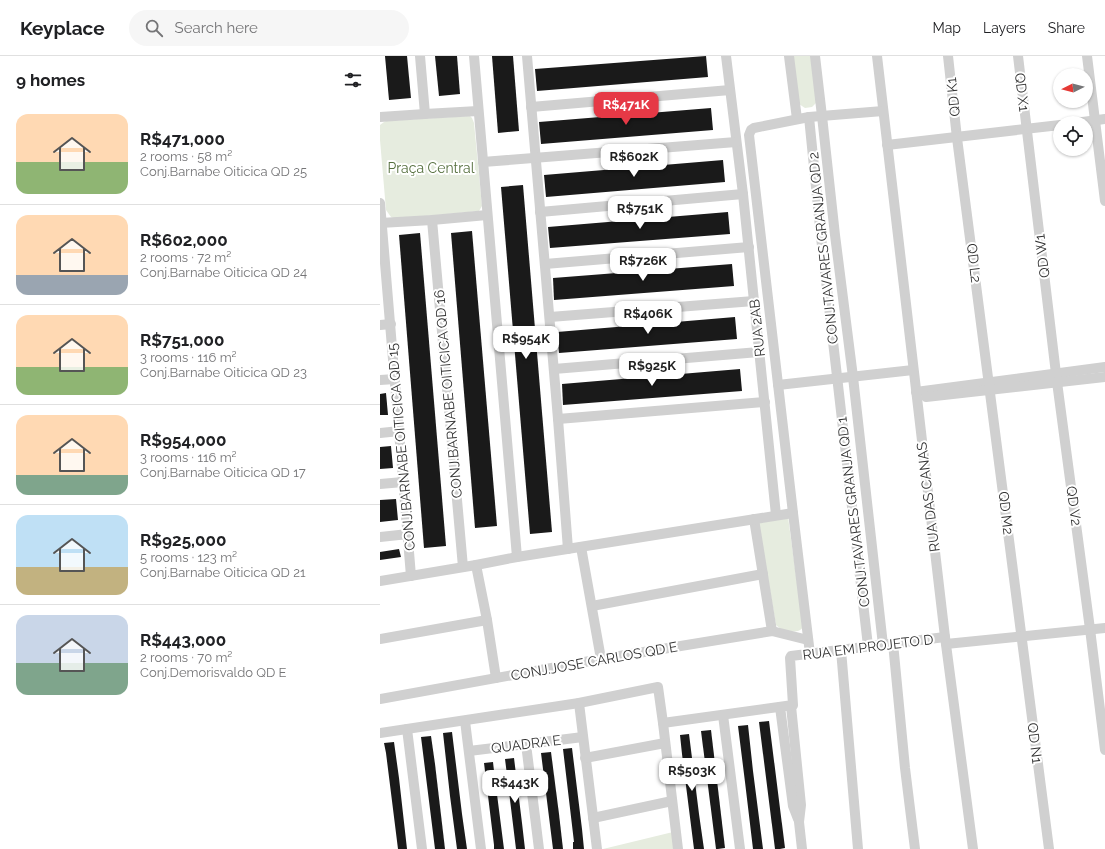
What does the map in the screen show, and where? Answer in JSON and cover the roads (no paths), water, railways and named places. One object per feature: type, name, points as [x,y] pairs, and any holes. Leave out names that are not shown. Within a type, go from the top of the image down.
[{"type":"street","points":[[420,56],[425,114]]},
{"type":"street","points":[[474,56],[517,557]]},
{"type":"street","points":[[527,56],[550,317],[568,549]]},
{"type":"street","name":"RUA 2AB","points":[[726,56],[749,247],[776,515]]},
{"type":"street","points":[[788,56],[797,120]]},
{"type":"street","points":[[815,56],[835,235],[915,849]]},
{"type":"street","points":[[810,654],[749,132],[754,128],[809,118],[883,111],[877,56]]},
{"type":"street","name":"QD K1","points":[[948,56],[957,138]]},
{"type":"street","name":"QD X1","points":[[1018,56],[1027,129]]},
{"type":"street","points":[[1087,56],[1105,201]]},
{"type":"street","points":[[531,107],[730,90]]},
{"type":"street","points":[[380,118],[478,111]]},
{"type":"street","name":"RUA DAS CANAS","points":[[883,111],[945,641],[973,849]]},
{"type":"street","name":"CONJ.TAVARES GRANJA QD 2","points":[[809,118],[837,379]]},
{"type":"street","points":[[1094,120],[1105,119]]},
{"type":"street","points":[[887,145],[1053,126]]},
{"type":"street","name":"QD W1","points":[[1027,129],[1056,378]]},
{"type":"street","name":"QD L2","points":[[957,138],[989,386]]},
{"type":"street","points":[[483,162],[736,142]]},
{"type":"street","points":[[540,212],[743,194]]},
{"type":"street","name":"CONJ.BARNABE OITICICA QD 15","points":[[380,203],[383,272],[391,324],[411,576]]},
{"type":"street","points":[[381,223],[432,220],[487,214]]},
{"type":"street","name":"CONJ.BARNABE OITICICA QD 16","points":[[432,220],[463,567]]},
{"type":"street","points":[[821,237],[835,235]]},
{"type":"street","points":[[545,264],[749,247]]},
{"type":"street","points":[[550,317],[754,301]]},
{"type":"street","points":[[380,325],[391,324]]},
{"type":"street","points":[[554,369],[759,352]]},
{"type":"street","points":[[1056,378],[1105,367]]},
{"type":"street","points":[[778,385],[913,370]]},
{"type":"street","points":[[916,395],[1056,378],[1105,377]]},
{"type":"street","name":"QD V2","points":[[1056,378],[1105,750]]},
{"type":"street","points":[[380,380],[395,379]]},
{"type":"street","name":"CONJ.TAVARES GRANJA QD 1","points":[[837,379],[868,646]]},
{"type":"street","name":"QD M2","points":[[989,386],[1022,637]]},
{"type":"street","points":[[558,419],[765,402]]},
{"type":"street","points":[[380,433],[400,431]]},
{"type":"street","points":[[380,484],[403,482]]},
{"type":"street","points":[[380,582],[517,557],[793,513]]},
{"type":"street","points":[[754,519],[772,631]]},
{"type":"street","points":[[380,537],[408,534]]},
{"type":"street","points":[[581,547],[601,660]]},
{"type":"street","points":[[476,565],[487,620],[496,678]]},
{"type":"street","points":[[592,606],[763,574]]},
{"type":"street","points":[[380,638],[487,620]]},
{"type":"street","name":"RUA EM PROJETO D","points":[[786,706],[794,705],[791,656],[888,644],[1022,637],[1105,628]]},
{"type":"street","name":"CONJ.JOSE CARLOS QD E","points":[[380,699],[772,631],[808,640]]},
{"type":"street","name":"QD N1","points":[[1022,637],[1049,849]]},
{"type":"street","points":[[841,650],[858,849]]},
{"type":"street","points":[[380,733],[579,703],[658,687],[678,849]]},
{"type":"street","points":[[579,703],[597,849]]},
{"type":"street","points":[[663,723],[786,706],[793,806],[799,822],[802,849]]},
{"type":"street","points":[[723,715],[740,849]]},
{"type":"street","points":[[465,721],[481,849]]},
{"type":"street","points":[[408,728],[422,849]]},
{"type":"street","name":"QUADRA E","points":[[469,751],[583,737]]},
{"type":"street","points":[[585,758],[665,743]]},
{"type":"street","points":[[526,744],[539,849]]},
{"type":"street","points":[[592,818],[672,802]]},
{"type":"park label","name":"Praça Central","points":[[431,168]]}]
